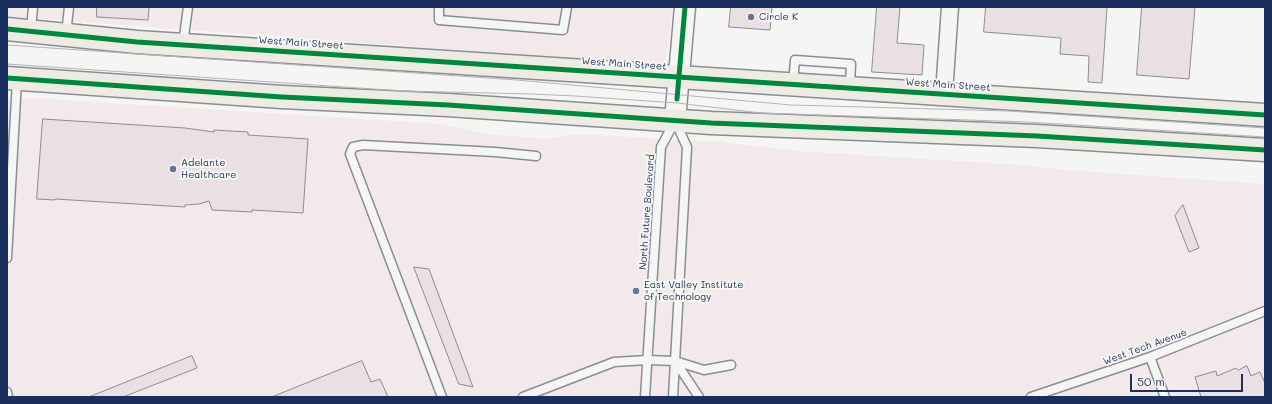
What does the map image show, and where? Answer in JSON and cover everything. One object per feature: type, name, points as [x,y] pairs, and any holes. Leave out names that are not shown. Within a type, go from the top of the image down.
[{"type":"main road","name":"West Main Street","points":[[7,29],[183,45],[1265,115]]},
{"type":"main road","points":[[12,79],[282,97],[448,105],[676,110],[711,123],[1037,136],[1265,150]]},
{"type":"street","points":[[676,110],[685,7]]},
{"type":"street","points":[[944,94],[950,7]]},
{"type":"lane","points":[[31,31],[33,7]]},
{"type":"lane","points":[[66,35],[69,7]]},
{"type":"lane","points":[[183,45],[188,7]]},
{"type":"lane","points":[[439,7],[438,20],[563,30],[568,7]]},
{"type":"lane","points":[[793,84],[795,60],[851,64],[850,88]]},
{"type":"lane","points":[[7,258],[12,79]]},
{"type":"lane","points":[[673,397],[687,147],[676,110]]},
{"type":"lane","name":"North Future Boulevard","points":[[645,397],[661,147],[676,110]]},
{"type":"lane","points":[[442,397],[350,154],[354,147],[363,145],[495,152],[536,156]]},
{"type":"lane","name":"West Tech Avenue","points":[[1031,397],[1150,358],[1265,311]]},
{"type":"lane","points":[[1150,358],[1165,397]]},
{"type":"lane","points":[[523,397],[614,362],[647,360],[675,361],[704,370],[731,365]]},
{"type":"lane","points":[[675,361],[699,397]]},
{"type":"lane","points":[[7,392],[8,397]]},
{"type":"shaded area","points":[[7,7],[673,7],[666,60],[658,65],[7,16]]},
{"type":"shaded area","name":"East Valley Institute of Technology","points":[[31,98],[441,124],[486,134],[547,139],[580,134],[721,142],[797,151],[1020,165],[1066,170],[1265,184],[1265,397],[7,397],[7,99]]},
{"type":"building","points":[[97,7],[149,7],[148,20],[97,17]]},
{"type":"building","name":"Circle K","points":[[731,7],[772,7],[770,30],[729,27]]},
{"type":"building","points":[[877,7],[900,7],[897,43],[924,45],[922,75],[872,72]]},
{"type":"building","points":[[986,7],[1107,7],[1102,83],[1088,82],[1089,56],[1060,54],[1061,38],[984,32]]},
{"type":"building","points":[[1142,7],[1195,7],[1189,79],[1137,75]]},
{"type":"building","name":"Adelante Healthcare","points":[[43,119],[185,128],[214,132],[214,130],[248,132],[248,135],[308,139],[303,213],[252,210],[252,212],[212,210],[209,201],[199,204],[185,205],[185,207],[37,199]]},
{"type":"building","points":[[1183,205],[1199,248],[1189,252],[1175,216]]},
{"type":"building","points":[[414,267],[429,269],[473,387],[459,384]]},
{"type":"building","points":[[192,356],[197,368],[123,397],[89,397]]},
{"type":"building","points":[[362,361],[371,382],[380,379],[388,397],[272,397]]},
{"type":"building","points":[[1247,366],[1251,376],[1260,372],[1265,383],[1265,397],[1201,397],[1195,377],[1216,371],[1217,376],[1236,368],[1238,370]]},
{"type":"tram line","points":[[7,45],[517,80],[791,105],[1008,111],[1265,128]]},
{"type":"tram line","points":[[7,64],[403,91],[575,96],[677,103],[761,113],[1028,122],[1265,137]]},
{"type":"cycle path","points":[[677,99],[685,7]]},
{"type":"cycle path","points":[[7,29],[137,42],[1265,115]]},
{"type":"cycle path","points":[[7,78],[282,97],[448,105],[711,123],[1037,136],[1265,150]]},
{"type":"place","name":"Circle K","points":[[751,17]]},
{"type":"place","name":"Adelante Healthcare","points":[[173,169]]},
{"type":"place","name":"East Valley Institute of Technology","points":[[636,291]]}]
